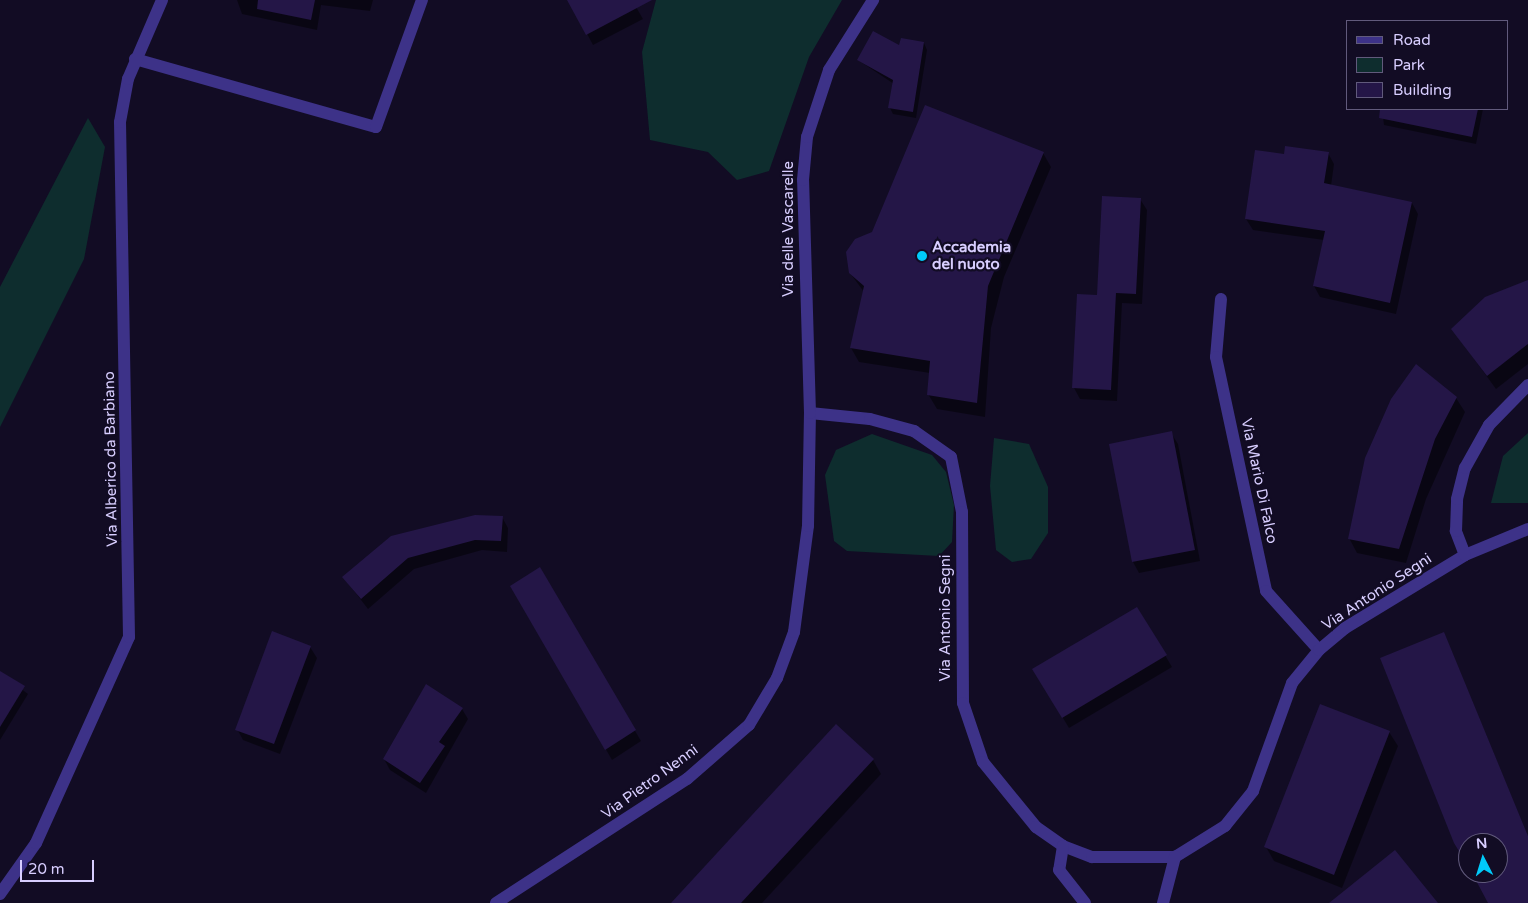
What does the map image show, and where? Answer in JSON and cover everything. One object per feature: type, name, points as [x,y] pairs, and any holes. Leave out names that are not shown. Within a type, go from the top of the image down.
[{"type":"street","name":"Via Alberico da Barbiano","points":[[0,894],[36,843],[129,636],[120,122],[135,59],[162,0]]},
{"type":"street","points":[[135,59],[376,126],[422,0]]},
{"type":"street","name":"Via delle Vascarelle","points":[[810,413],[804,269],[807,137],[829,70],[872,0]]},
{"type":"street","name":"Via Mario Di Falco","points":[[1221,299],[1216,357],[1266,591],[1319,650]]},
{"type":"street","points":[[1466,555],[1456,531],[1457,499],[1465,468],[1489,425],[1528,385]]},
{"type":"street","name":"Via Antonio Segni","points":[[810,413],[870,419],[914,431],[951,457],[962,512],[959,644],[963,703],[983,762],[1036,827],[1063,846],[1092,857],[1124,860],[1175,857],[1225,826],[1254,791],[1292,683],[1319,650],[1346,628],[1466,555],[1528,528]]},
{"type":"street","name":"Via Pietro Nenni","points":[[496,903],[687,779],[749,725],[777,678],[794,632],[808,526],[810,413]]},
{"type":"street","points":[[1063,846],[1059,870],[1085,903]]},
{"type":"street","points":[[1163,903],[1175,857]]},
{"type":"green space","points":[[656,0],[842,0],[809,57],[769,171],[737,180],[708,152],[650,140],[642,52]]},
{"type":"green space","points":[[88,118],[105,147],[84,259],[0,427],[0,287]]},
{"type":"green space","points":[[1528,433],[1528,503],[1491,503],[1503,456]]},
{"type":"green space","points":[[872,434],[932,455],[946,472],[954,505],[952,542],[939,556],[847,551],[834,541],[825,475],[836,450]]},
{"type":"green space","points":[[994,438],[1029,444],[1048,487],[1048,533],[1031,559],[1012,562],[996,550],[990,486]]},
{"type":"building","points":[[258,0],[315,0],[311,20],[257,9]]},
{"type":"building","points":[[567,0],[652,0],[586,35]]},
{"type":"building","points":[[873,31],[899,45],[901,38],[924,42],[913,112],[888,108],[893,80],[857,60]]},
{"type":"building","name":"Accademia del nuoto","points":[[925,105],[1044,152],[988,286],[977,403],[927,395],[930,361],[850,348],[864,286],[849,273],[846,252],[855,239],[872,232]]},
{"type":"building","points":[[1380,110],[1478,110],[1472,137],[1379,118]]},
{"type":"building","points":[[1285,146],[1329,152],[1324,183],[1412,202],[1390,303],[1313,286],[1325,231],[1245,219],[1255,150],[1284,154]]},
{"type":"building","points":[[1102,196],[1141,198],[1136,294],[1116,293],[1111,390],[1072,388],[1077,294],[1097,295]]},
{"type":"building","points":[[1528,280],[1528,344],[1487,376],[1451,329],[1485,297]]},
{"type":"building","points":[[1416,364],[1457,397],[1435,439],[1399,549],[1348,539],[1365,458],[1391,399]]},
{"type":"building","points":[[1172,431],[1195,550],[1132,562],[1109,444]]},
{"type":"building","points":[[475,515],[503,516],[501,541],[475,540],[408,558],[361,599],[342,577],[391,536]]},
{"type":"building","points":[[540,567],[636,730],[605,750],[510,586]]},
{"type":"building","points":[[1137,607],[1167,655],[1062,718],[1032,669]]},
{"type":"building","points":[[272,631],[311,646],[274,744],[235,730]]},
{"type":"building","points":[[1444,632],[1528,836],[1528,903],[1488,903],[1477,883],[1508,883],[1508,833],[1458,833],[1458,850],[1380,658]]},
{"type":"building","points":[[0,671],[25,686],[0,727]]},
{"type":"building","points":[[426,684],[463,708],[439,742],[445,746],[420,783],[383,759]]},
{"type":"building","points":[[1320,704],[1390,731],[1334,875],[1264,847]]},
{"type":"building","points":[[836,724],[874,759],[741,903],[671,903]]},
{"type":"building","points":[[1395,850],[1438,903],[1329,903]]},
{"type":"place","name":"Accademia del nuoto","points":[[922,256]]}]
